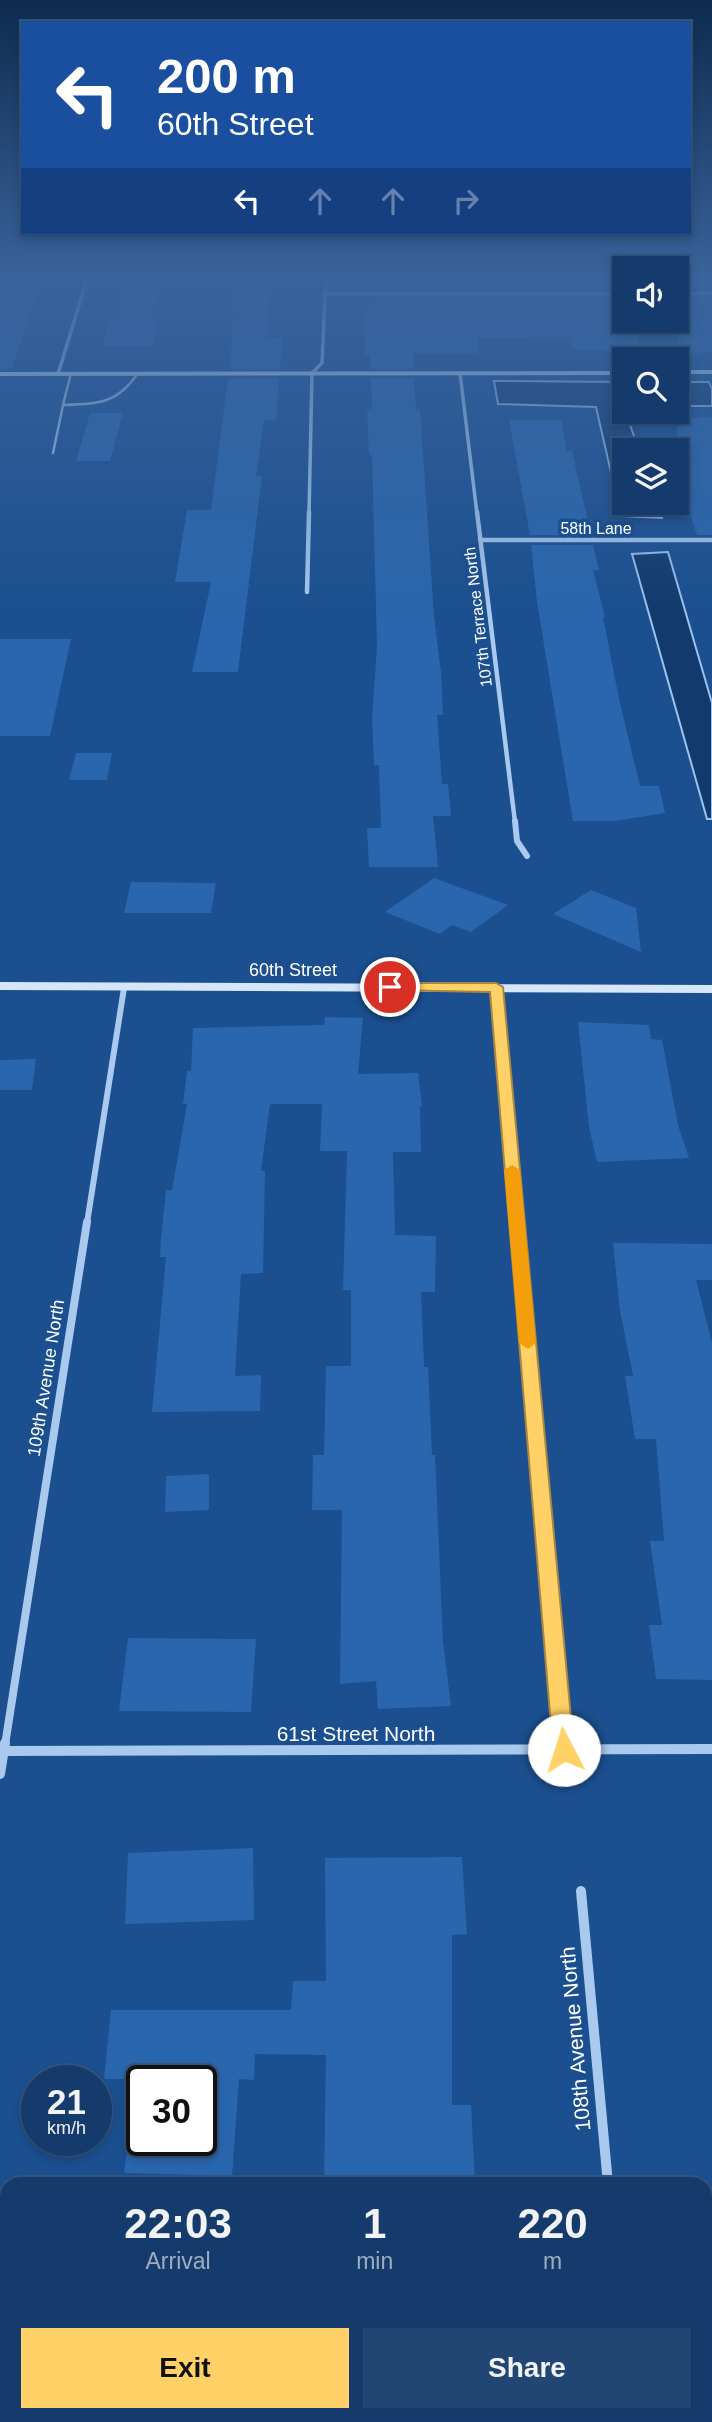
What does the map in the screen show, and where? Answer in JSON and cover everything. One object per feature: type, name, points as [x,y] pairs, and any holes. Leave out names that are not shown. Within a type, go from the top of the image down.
[{"type":"street","points":[[307,592],[312,389]]},
{"type":"street","name":"107th Terrace North","points":[[462,389],[517,841],[527,856]]},
{"type":"street","name":"58th Lane","points":[[480,540],[712,540]]},
{"type":"street","name":"60th Street","points":[[0,986],[712,989]]},
{"type":"street","points":[[496,987],[564,1750]]},
{"type":"street","name":"109th Avenue North","points":[[0,1774],[124,988]]},
{"type":"street","name":"61st Street North","points":[[2,1751],[712,1749]]},
{"type":"street","name":"108th Avenue North","points":[[581,1891],[607,2177]]},
{"type":"lane","points":[[53,453],[67,389]]},
{"type":"lane","points":[[63,405],[102,403],[122,396],[127,389]]},
{"type":"water","points":[[495,389],[612,389],[612,424],[630,424],[635,438],[612,438],[612,477],[596,407],[498,404]]},
{"type":"water","points":[[689,389],[712,389],[712,406],[689,406]]},
{"type":"water","points":[[661,515],[662,518],[621,516]]},
{"type":"water","points":[[668,552],[712,703],[712,819],[707,819],[632,554]]},
{"type":"building","points":[[227,389],[278,389],[276,420],[264,420],[256,476],[262,476],[238,672],[192,672],[211,582],[175,582],[187,510],[211,510]]},
{"type":"building","points":[[371,389],[415,389],[416,409],[420,409],[434,616],[441,672],[443,715],[437,715],[442,784],[448,784],[451,816],[433,816],[438,867],[369,867],[367,828],[381,828],[379,765],[374,765],[372,719],[377,646],[372,455],[369,455],[367,409],[372,409]]},
{"type":"building","points":[[90,413],[123,413],[110,461],[76,461]]},
{"type":"building","points":[[712,417],[712,535],[697,535],[689,510],[689,438],[677,438],[677,424],[689,424],[689,418]]},
{"type":"building","points":[[509,420],[561,420],[567,451],[572,451],[591,535],[530,535]]},
{"type":"building","points":[[531,545],[593,545],[599,570],[593,570],[640,786],[659,786],[665,813],[615,821],[573,821],[537,602]]},
{"type":"building","points":[[0,639],[71,639],[50,736],[0,736]]},
{"type":"building","points":[[76,753],[112,753],[107,780],[69,780]]},
{"type":"building","points":[[434,878],[508,905],[471,932],[452,925],[440,934],[385,912]]},
{"type":"building","points":[[131,882],[216,883],[211,913],[124,913]]},
{"type":"building","points":[[591,890],[636,908],[641,952],[553,914]]},
{"type":"building","points":[[325,1017],[363,1018],[358,1074],[418,1073],[422,1106],[421,1152],[393,1152],[395,1235],[436,1236],[435,1292],[421,1292],[424,1367],[428,1367],[432,1455],[435,1455],[443,1642],[451,1706],[378,1709],[376,1681],[340,1684],[342,1510],[312,1510],[313,1455],[324,1455],[326,1366],[351,1366],[351,1290],[343,1290],[347,1151],[320,1151],[322,1104],[270,1104],[261,1171],[265,1171],[263,1273],[241,1274],[235,1376],[261,1375],[260,1411],[152,1412],[166,1257],[160,1257],[166,1190],[172,1190],[187,1104],[183,1104],[187,1071],[191,1071],[193,1028],[324,1025]]},
{"type":"building","points":[[578,1022],[649,1025],[651,1039],[662,1040],[678,1125],[689,1158],[597,1162],[589,1127]]},
{"type":"building","points":[[36,1059],[32,1090],[0,1090],[0,1060]]},
{"type":"building","points":[[613,1243],[712,1244],[712,1280],[696,1280],[712,1343],[712,1680],[656,1679],[649,1625],[662,1625],[650,1541],[664,1541],[656,1439],[635,1439],[625,1376],[633,1376],[620,1311]]},
{"type":"building","points":[[209,1474],[209,1510],[165,1512],[166,1476]]},
{"type":"building","points":[[128,1638],[256,1639],[251,1712],[119,1711]]},
{"type":"building","points":[[253,1848],[254,1920],[125,1924],[128,1853]]},
{"type":"building","points":[[462,1857],[467,1934],[452,1935],[452,2105],[471,2105],[475,2177],[324,2177],[326,2055],[255,2054],[254,2080],[239,2079],[232,2176],[124,2173],[126,2156],[217,2156],[217,2065],[126,2065],[126,2079],[112,2079],[112,2065],[105,2065],[111,2010],[291,2010],[293,1981],[326,1981],[325,1858]]},
{"type":"slow traffic","points":[[512,1170],[528,1343]]},
{"type":"route","points":[[390,987],[496,987],[564,1750]]}]
